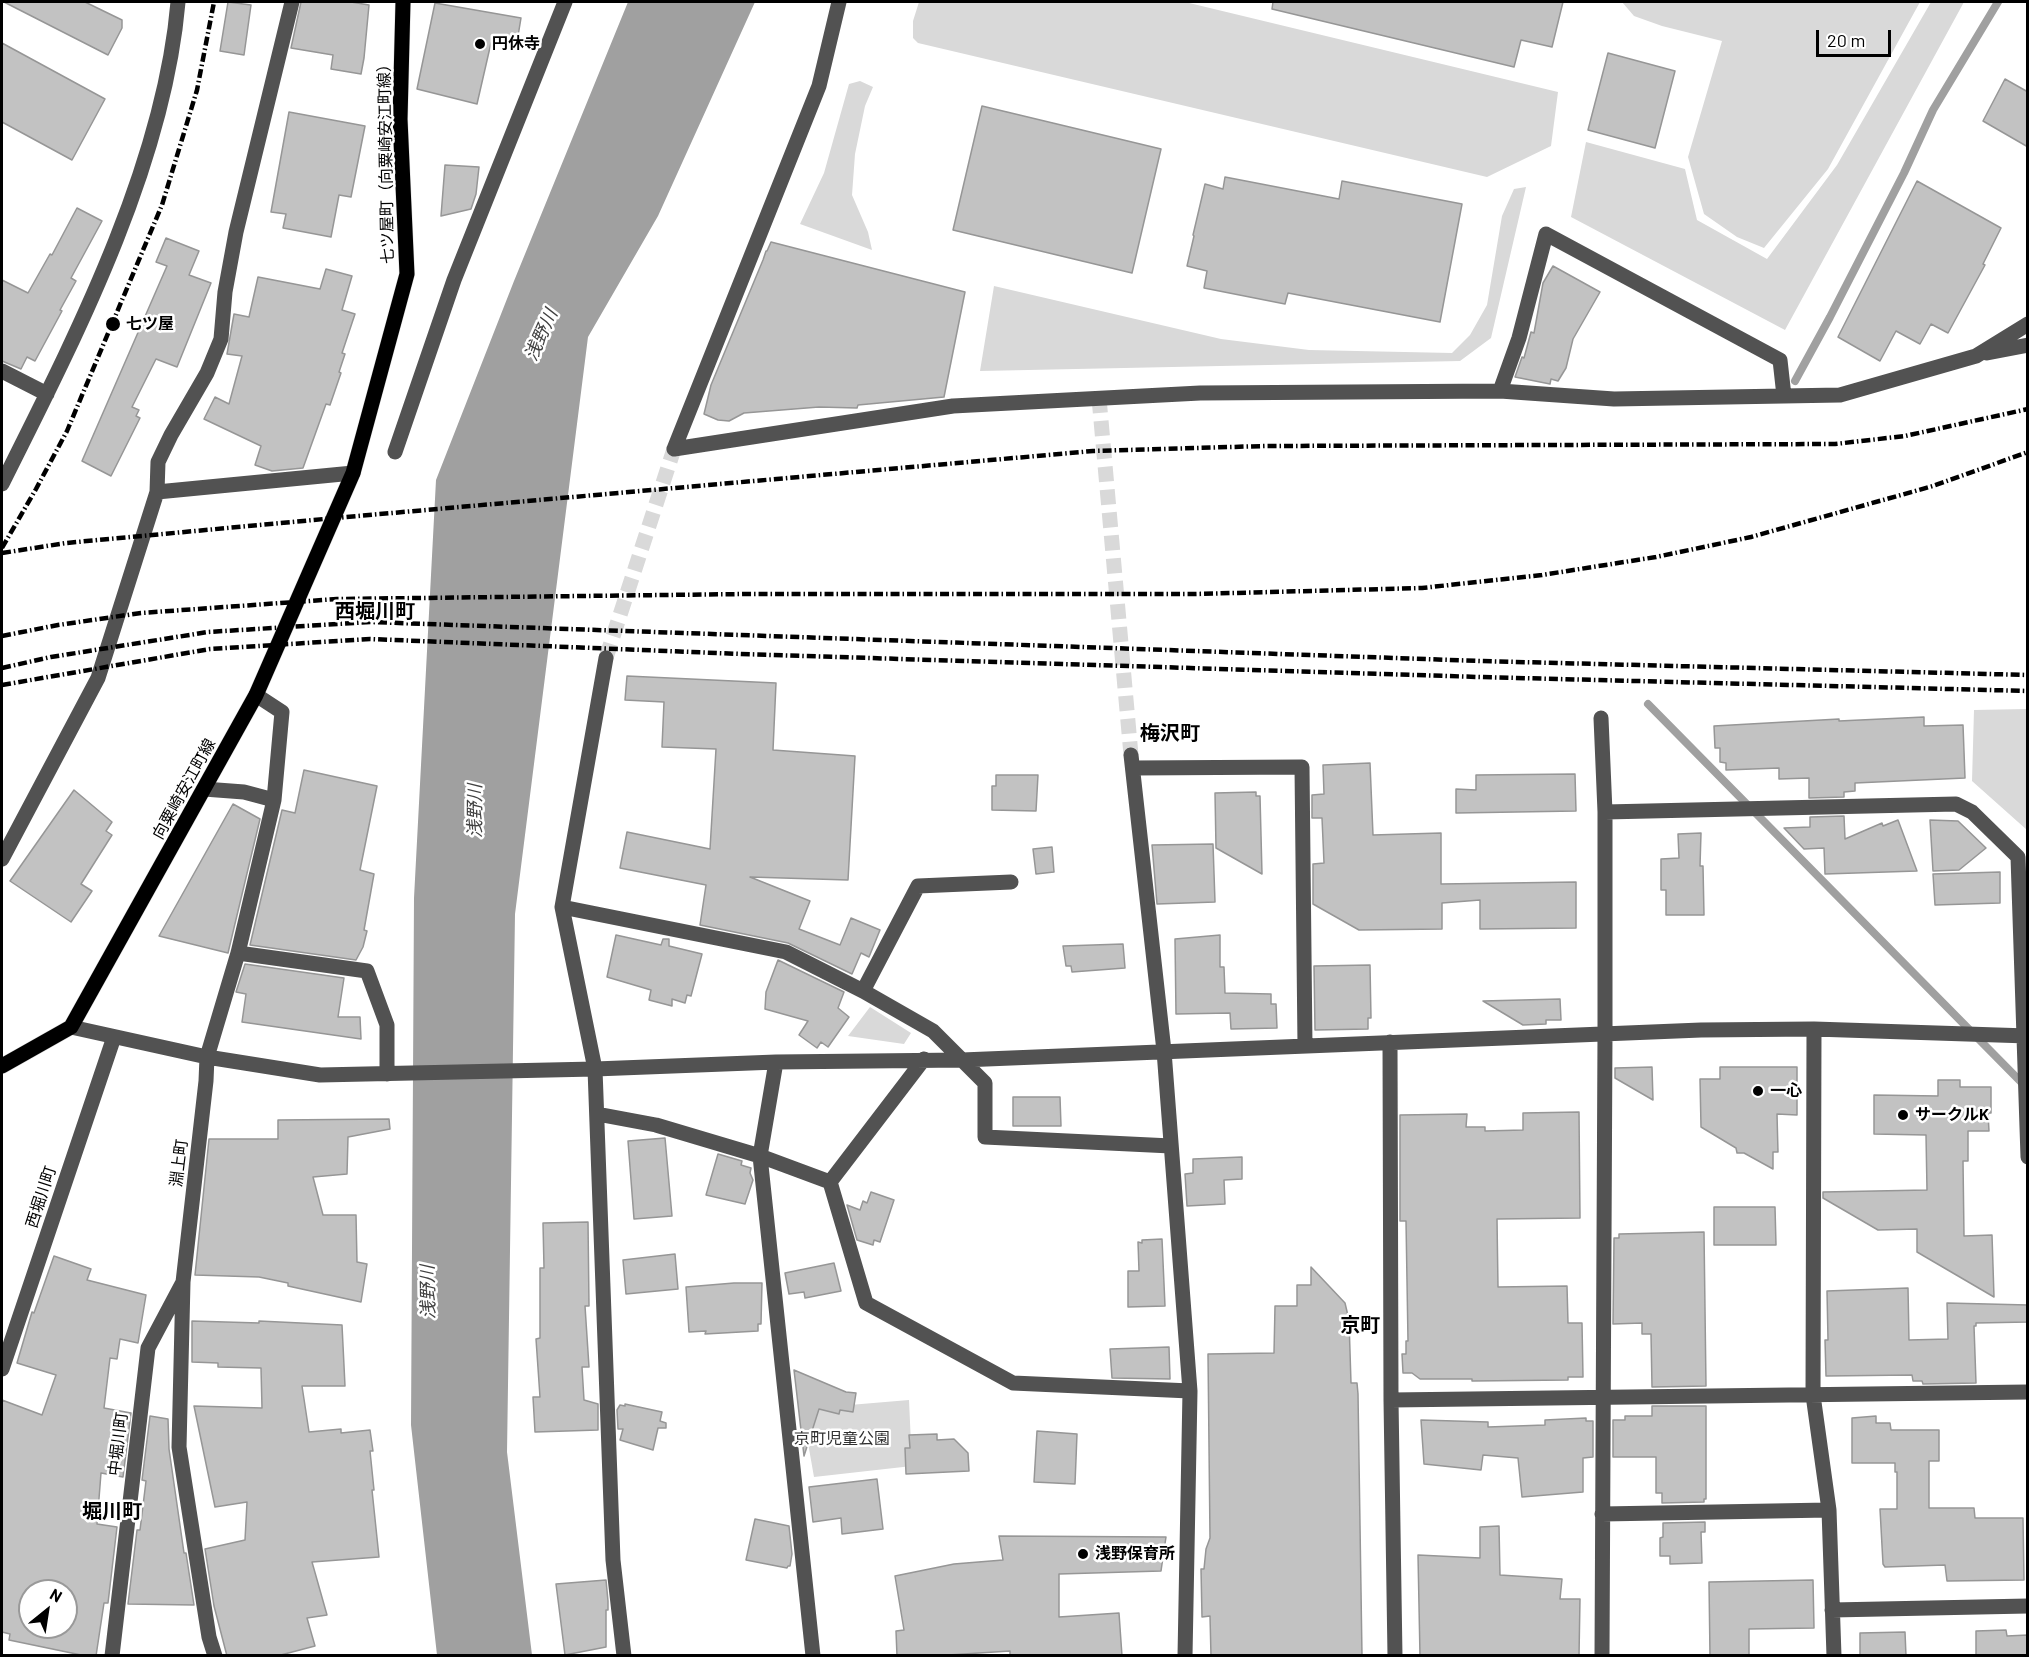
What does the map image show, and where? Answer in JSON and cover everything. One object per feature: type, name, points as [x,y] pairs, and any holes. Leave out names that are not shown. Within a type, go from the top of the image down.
[{"type":"main road","name":"七ツ屋町（向粟崎安江町線）","points":[[345,489],[352,473],[407,274],[400,119],[403,2]]},
{"type":"main road","name":"向粟崎安江町線","points":[[71,1027],[256,695],[345,489]]},
{"type":"main road","points":[[2,1066],[71,1027]]},
{"type":"street","points":[[2,484],[102,273],[130,201],[161,106],[175,36],[178,2]]},
{"type":"street","points":[[2,859],[98,678],[157,492],[158,462],[207,373],[221,339],[225,292],[236,231],[292,2]]},
{"type":"street","points":[[395,452],[454,280],[565,2]]},
{"type":"street","points":[[839,2],[819,86],[674,449],[952,406],[1200,393],[1500,391],[1614,399],[1840,395],[1976,356],[2028,345]]},
{"type":"street","points":[[1500,391],[1519,339],[1546,234],[1780,360],[1784,396]]},
{"type":"street","points":[[1976,356],[2028,324]]},
{"type":"street","points":[[2,371],[46,394]]},
{"type":"street","points":[[157,492],[352,473]]},
{"type":"street","points":[[606,658],[562,907],[595,1069],[613,1560],[624,1656]]},
{"type":"street","name":"淵上町","points":[[215,1656],[209,1637],[179,1447],[183,1282],[207,1057],[238,952],[274,800],[282,712],[256,695]]},
{"type":"street","points":[[1601,718],[1605,812],[1602,1656]]},
{"type":"street","points":[[1185,1656],[1190,1391],[1164,1051],[1132,762],[1302,767],[1305,1046]]},
{"type":"street","points":[[204,789],[244,792],[274,800]]},
{"type":"street","points":[[1605,812],[1956,804],[1972,812],[2018,857],[2026,1036],[2028,1157]]},
{"type":"street","points":[[864,991],[918,886],[1011,882]]},
{"type":"street","points":[[562,907],[786,952],[864,991],[933,1031],[985,1083],[985,1137],[1171,1146]]},
{"type":"street","points":[[238,952],[367,971],[387,1025],[387,1074]]},
{"type":"street","points":[[71,1027],[207,1057],[320,1075],[595,1069],[776,1062],[962,1060],[1605,1033],[1814,1029],[2026,1036]]},
{"type":"street","points":[[1814,1029],[1814,1395],[1829,1510],[1834,1656]]},
{"type":"street","name":"西堀川町","points":[[2,1369],[114,1037]]},
{"type":"street","points":[[1390,1042],[1391,1400],[1395,1656]]},
{"type":"street","points":[[830,1182],[924,1059]]},
{"type":"street","points":[[776,1062],[760,1156],[813,1656]]},
{"type":"street","points":[[597,1114],[656,1125],[760,1156],[830,1182]]},
{"type":"street","points":[[830,1182],[866,1303],[1013,1383],[1190,1391]]},
{"type":"street","name":"中堀川町","points":[[112,1656],[148,1348],[183,1282]]},
{"type":"street","points":[[1391,1400],[2028,1392]]},
{"type":"street","points":[[1602,1514],[1829,1510]]},
{"type":"street","points":[[1832,1610],[2028,1606]]},
{"type":"green space","points":[[919,2],[1185,2],[1558,92],[1551,146],[1487,177],[918,43],[913,38],[913,21]]},
{"type":"green space","points":[[1622,2],[1920,2],[1828,169],[1764,248],[1737,237],[1704,214],[1688,157],[1722,41],[1662,26],[1634,16]]},
{"type":"green space","points":[[1931,2],[1964,2],[1785,330],[1571,217],[1586,142],[1685,169],[1697,220],[1767,259],[1837,165]]},
{"type":"green space","points":[[860,81],[873,87],[865,106],[855,154],[852,195],[868,232],[872,250],[800,224],[824,173],[849,84]]},
{"type":"green space","points":[[1526,187],[1491,338],[1460,361],[980,371],[994,286],[1221,339],[1309,350],[1452,353],[1470,335],[1487,305],[1502,216],[1514,189]]},
{"type":"green space","points":[[2028,709],[2027,830],[1972,781],[1974,710]]},
{"type":"green space","points":[[870,1007],[911,1033],[904,1044],[848,1036]]},
{"type":"green space","name":"京町児童公園","points":[[909,1400],[912,1466],[814,1477],[802,1409]]},
{"type":"water","name":"浅野川","points":[[628,2],[755,2],[658,216],[588,337],[515,914],[507,1452],[532,1655],[437,1655],[411,1425],[414,898],[436,480]]},
{"type":"building","points":[[4,2],[85,2],[122,20],[122,28],[108,55]]},
{"type":"building","points":[[228,2],[251,5],[244,55],[220,51]]},
{"type":"building","points":[[301,2],[351,2],[369,5],[361,74],[331,69],[333,55],[291,48]]},
{"type":"building","points":[[1273,2],[1563,2],[1552,47],[1521,40],[1514,67],[1272,9]]},
{"type":"building","points":[[435,3],[521,18],[516,48],[491,43],[477,104],[417,89]]},
{"type":"building","points":[[2,43],[105,99],[72,160],[2,122]]},
{"type":"building","points":[[1608,53],[1675,71],[1655,148],[1588,130]]},
{"type":"building","points":[[2005,79],[2028,92],[2028,147],[1983,121]]},
{"type":"building","points":[[982,106],[1161,149],[1132,273],[953,230]]},
{"type":"building","points":[[289,112],[365,126],[351,197],[339,195],[331,237],[283,228],[286,214],[271,212]]},
{"type":"building","points":[[445,165],[479,167],[476,194],[471,209],[441,216]]},
{"type":"building","points":[[1225,177],[1339,199],[1342,181],[1462,204],[1440,322],[1288,293],[1285,304],[1204,288],[1207,271],[1187,266],[1205,184],[1223,189]]},
{"type":"building","points":[[1917,181],[2001,228],[1983,264],[1985,265],[1948,333],[1931,324],[1920,344],[1896,331],[1880,361],[1838,337]]},
{"type":"building","points":[[77,208],[102,221],[71,278],[76,281],[35,361],[27,357],[21,369],[2,361],[2,280],[28,293],[50,254],[52,255]]},
{"type":"building","points":[[166,238],[199,251],[189,275],[211,283],[177,367],[156,359],[132,407],[139,410],[136,416],[140,418],[111,476],[82,461],[167,266],[156,262]]},
{"type":"building","points":[[771,242],[965,292],[944,397],[858,405],[857,408],[819,407],[744,413],[729,421],[718,420],[704,414],[711,385]]},
{"type":"building","points":[[1553,266],[1600,292],[1573,339],[1566,368],[1558,381],[1551,379],[1550,384],[1515,377],[1522,357],[1524,358],[1531,332],[1534,333],[1543,283]]},
{"type":"building","points":[[326,269],[352,276],[342,310],[355,314],[342,353],[345,354],[339,372],[341,373],[330,405],[326,404],[303,468],[272,471],[255,465],[261,446],[204,419],[215,397],[229,404],[242,356],[227,354],[234,314],[249,317],[258,277],[320,289]]},
{"type":"building","points":[[627,676],[776,683],[773,750],[855,756],[848,880],[750,877],[810,901],[799,929],[840,945],[851,918],[880,930],[869,957],[861,953],[852,974],[788,943],[700,925],[706,885],[620,868],[627,832],[710,849],[716,749],[662,747],[664,702],[625,700]]},
{"type":"building","points":[[1924,717],[1924,726],[1963,725],[1965,778],[1855,783],[1855,791],[1844,792],[1844,797],[1809,798],[1809,778],[1779,779],[1779,768],[1726,770],[1726,763],[1720,762],[1720,748],[1715,748],[1714,726]]},
{"type":"building","points":[[1370,763],[1373,835],[1441,833],[1441,884],[1576,882],[1576,928],[1480,929],[1480,900],[1442,903],[1442,929],[1359,930],[1313,904],[1313,864],[1324,863],[1322,818],[1312,818],[1312,795],[1324,794],[1323,765]]},
{"type":"building","points":[[304,770],[377,786],[360,870],[374,874],[364,930],[367,931],[363,947],[356,960],[250,945],[282,810],[295,813]]},
{"type":"building","points":[[1575,774],[1576,811],[1456,813],[1456,789],[1476,790],[1476,775]]},
{"type":"building","points":[[996,775],[1038,775],[1036,811],[992,810],[992,786],[996,786]]},
{"type":"building","points":[[74,790],[112,822],[106,831],[112,835],[81,884],[92,891],[71,922],[10,881]]},
{"type":"building","points":[[1256,792],[1256,796],[1260,796],[1262,874],[1216,848],[1215,793]]},
{"type":"building","points":[[233,804],[260,819],[228,953],[159,936]]},
{"type":"building","points":[[1844,816],[1845,839],[1882,823],[1883,826],[1898,820],[1917,871],[1825,874],[1824,848],[1804,849],[1784,828],[1810,827],[1810,817]]},
{"type":"building","points":[[1930,820],[1958,821],[1986,848],[1959,870],[1933,871]]},
{"type":"building","points":[[1701,833],[1700,866],[1703,866],[1704,915],[1666,915],[1666,890],[1661,890],[1661,859],[1679,858],[1678,834]]},
{"type":"building","points":[[1213,844],[1215,902],[1157,904],[1152,845]]},
{"type":"building","points":[[1052,847],[1054,872],[1036,874],[1033,849]]},
{"type":"building","points":[[2000,872],[2000,903],[1935,905],[1933,874]]},
{"type":"building","points":[[616,935],[661,945],[663,939],[669,939],[669,946],[702,954],[691,996],[687,995],[685,1003],[672,999],[672,1006],[649,1000],[651,990],[607,977]]},
{"type":"building","points":[[1220,935],[1220,967],[1224,967],[1225,993],[1271,994],[1271,1004],[1276,1004],[1277,1028],[1231,1029],[1230,1013],[1176,1014],[1175,939]]},
{"type":"building","points":[[1123,944],[1125,968],[1072,972],[1071,966],[1066,966],[1063,946]]},
{"type":"building","points":[[778,960],[844,992],[838,1008],[849,1017],[828,1047],[821,1042],[817,1048],[799,1035],[808,1021],[765,1009],[766,992]]},
{"type":"building","points":[[245,964],[344,978],[338,1017],[360,1017],[361,1039],[242,1022],[246,994],[236,992]]},
{"type":"building","points":[[1370,965],[1371,1018],[1368,1018],[1368,1029],[1315,1030],[1314,966]]},
{"type":"building","points":[[1560,999],[1561,1020],[1546,1020],[1546,1024],[1523,1025],[1483,1001]]},
{"type":"building","points":[[1652,1067],[1653,1100],[1615,1078],[1615,1068]]},
{"type":"building","points":[[1720,1067],[1797,1067],[1797,1115],[1777,1114],[1778,1152],[1773,1152],[1773,1169],[1744,1153],[1737,1153],[1736,1148],[1701,1127],[1700,1079],[1720,1079]]},
{"type":"building","points":[[1938,1080],[1960,1080],[1960,1087],[1991,1087],[1991,1113],[1988,1113],[1989,1131],[1968,1131],[1968,1161],[1963,1161],[1964,1236],[1992,1235],[1994,1297],[1917,1252],[1917,1229],[1878,1230],[1823,1198],[1823,1192],[1927,1190],[1926,1135],[1874,1134],[1874,1095],[1938,1096]]},
{"type":"building","points":[[1013,1097],[1060,1097],[1061,1126],[1013,1126]]},
{"type":"building","points":[[1579,1112],[1580,1218],[1497,1219],[1498,1287],[1567,1286],[1568,1323],[1582,1323],[1583,1377],[1568,1377],[1568,1380],[1472,1381],[1472,1379],[1420,1379],[1412,1373],[1403,1373],[1402,1354],[1406,1354],[1406,1341],[1408,1341],[1406,1221],[1400,1221],[1400,1115],[1467,1114],[1466,1127],[1485,1127],[1485,1131],[1523,1130],[1523,1113]]},
{"type":"building","points":[[389,1119],[390,1129],[348,1137],[347,1174],[313,1177],[323,1215],[356,1215],[357,1262],[367,1264],[361,1302],[288,1286],[288,1283],[259,1277],[195,1275],[209,1139],[278,1139],[278,1120]]},
{"type":"building","points":[[665,1138],[672,1216],[634,1219],[628,1141]]},
{"type":"building","points":[[718,1154],[742,1161],[741,1165],[751,1168],[750,1173],[753,1180],[745,1204],[706,1195]]},
{"type":"building","points":[[1242,1157],[1242,1179],[1224,1180],[1225,1204],[1187,1206],[1185,1174],[1193,1173],[1193,1159]]},
{"type":"building","points":[[871,1192],[894,1200],[880,1242],[874,1240],[873,1245],[857,1240],[847,1205],[860,1210],[863,1201],[867,1203]]},
{"type":"building","points":[[1714,1207],[1775,1207],[1776,1245],[1714,1245]]},
{"type":"building","points":[[588,1222],[589,1306],[585,1306],[589,1367],[582,1367],[584,1400],[598,1404],[598,1430],[535,1432],[533,1397],[540,1397],[536,1339],[540,1338],[540,1268],[544,1268],[543,1223]]},
{"type":"building","points":[[1704,1232],[1706,1386],[1652,1387],[1651,1334],[1642,1334],[1642,1323],[1613,1324],[1614,1238],[1619,1238],[1619,1234]]},
{"type":"building","points":[[1162,1239],[1165,1306],[1128,1307],[1128,1271],[1139,1271],[1138,1242]]},
{"type":"building","points":[[675,1254],[678,1289],[626,1294],[623,1260]]},
{"type":"building","points":[[54,1256],[91,1269],[87,1280],[146,1295],[138,1343],[120,1339],[117,1359],[110,1358],[104,1408],[131,1413],[123,1477],[101,1473],[97,1524],[117,1527],[108,1603],[104,1603],[96,1656],[86,1656],[9,1640],[10,1634],[2,1632],[2,1400],[42,1415],[56,1375],[17,1363],[32,1312],[34,1313]]},
{"type":"building","points":[[834,1263],[841,1291],[805,1298],[804,1292],[789,1294],[785,1273]]},
{"type":"building","points":[[1311,1267],[1345,1303],[1349,1320],[1351,1383],[1357,1383],[1358,1394],[1362,1656],[1211,1656],[1210,1616],[1202,1617],[1201,1569],[1204,1569],[1206,1549],[1210,1538],[1208,1354],[1274,1353],[1275,1306],[1297,1306],[1297,1285],[1311,1285]]},
{"type":"building","points":[[762,1283],[761,1324],[758,1324],[758,1331],[705,1334],[706,1331],[689,1332],[686,1287]]},
{"type":"building","points":[[1908,1288],[1909,1340],[1948,1339],[1947,1303],[2028,1305],[2028,1322],[1976,1323],[1974,1326],[1976,1383],[1923,1384],[1922,1381],[1913,1381],[1912,1375],[1826,1376],[1827,1291]]},
{"type":"building","points":[[192,1321],[342,1325],[345,1386],[302,1386],[309,1432],[341,1429],[341,1433],[370,1430],[373,1451],[370,1451],[374,1490],[372,1490],[379,1557],[312,1562],[327,1615],[307,1618],[315,1646],[277,1656],[227,1656],[214,1606],[205,1549],[245,1540],[247,1502],[215,1507],[194,1406],[262,1408],[261,1368],[218,1367],[218,1363],[192,1362]]},
{"type":"building","points":[[1169,1347],[1170,1379],[1112,1378],[1110,1349]]},
{"type":"building","points":[[794,1370],[846,1392],[856,1393],[853,1412],[840,1410],[839,1414],[819,1409],[804,1456]]},
{"type":"building","points":[[625,1404],[662,1412],[660,1421],[666,1423],[666,1428],[658,1428],[653,1450],[620,1440],[623,1429],[618,1429],[617,1410],[620,1405],[625,1406]]},
{"type":"building","points":[[1652,1406],[1706,1406],[1706,1499],[1704,1502],[1662,1503],[1662,1493],[1656,1493],[1656,1457],[1613,1457],[1613,1420],[1625,1420],[1625,1416],[1652,1416]]},
{"type":"building","points":[[150,1416],[168,1419],[169,1449],[194,1605],[128,1604],[137,1530],[140,1530],[146,1481],[142,1480]]},
{"type":"building","points":[[1876,1416],[1876,1423],[1890,1423],[1891,1430],[1939,1430],[1939,1461],[1929,1461],[1929,1508],[1974,1508],[1975,1518],[2023,1518],[2024,1580],[1947,1581],[1945,1565],[1885,1567],[1880,1509],[1897,1509],[1895,1463],[1852,1463],[1852,1418]]},
{"type":"building","points":[[1586,1418],[1586,1421],[1593,1421],[1593,1457],[1583,1458],[1583,1492],[1522,1497],[1518,1458],[1483,1455],[1481,1470],[1424,1464],[1421,1420],[1488,1422],[1488,1427],[1545,1425],[1545,1420]]},
{"type":"building","points":[[1037,1431],[1077,1434],[1075,1484],[1034,1482]]},
{"type":"building","points":[[937,1434],[937,1440],[954,1439],[968,1453],[969,1471],[906,1474],[905,1448],[910,1448],[909,1435]]},
{"type":"building","points":[[877,1479],[883,1529],[842,1534],[841,1518],[813,1522],[809,1487]]},
{"type":"building","points":[[755,1519],[789,1526],[792,1554],[790,1566],[787,1568],[746,1560]]},
{"type":"building","points":[[1705,1522],[1705,1532],[1701,1532],[1702,1563],[1670,1564],[1670,1556],[1660,1556],[1663,1523]]},
{"type":"building","points":[[1499,1526],[1500,1575],[1562,1579],[1560,1599],[1580,1599],[1579,1656],[1420,1656],[1418,1555],[1480,1558],[1480,1527]]},
{"type":"building","points":[[999,1536],[1166,1537],[1161,1571],[1059,1574],[1059,1617],[1119,1613],[1122,1656],[1010,1656],[1010,1651],[897,1656],[896,1631],[904,1630],[895,1576],[954,1564],[1003,1560]]},
{"type":"building","points":[[606,1580],[608,1610],[606,1610],[606,1647],[565,1655],[556,1584]]},
{"type":"building","points":[[1813,1580],[1814,1628],[1749,1629],[1749,1656],[1710,1656],[1709,1582]]},
{"type":"building","points":[[2006,1630],[2007,1636],[2028,1635],[2028,1656],[1976,1656],[1976,1631]]},
{"type":"building","points":[[1905,1632],[1906,1656],[1860,1656],[1860,1633]]},
{"type":"waterway","points":[[1795,381],[1904,173],[1933,110],[1998,2]]},
{"type":"waterway","points":[[1648,704],[2024,1085]]},
{"type":"tunnel","points":[[1099,398],[1131,755]]},
{"type":"tunnel","points":[[606,658],[674,449]]},
{"type":"railway","points":[[2,548],[67,431],[162,205],[197,90],[214,2]]},
{"type":"railway","points":[[2,553],[66,543],[1093,451],[1265,446],[1835,444],[1905,436],[2028,409]]},
{"type":"railway","points":[[2,636],[141,613],[337,599],[745,594],[1196,594],[1422,588],[1542,575],[1656,557],[1751,537],[1933,486],[2028,452]]},
{"type":"railway","points":[[2,668],[51,657],[208,632],[370,622],[1480,661],[2028,675]]},
{"type":"railway","points":[[2,685],[210,649],[370,639],[741,654],[2028,691]]},
{"type":"place","name":"円休寺","points":[[480,44]]},
{"type":"place","name":"七ツ屋","points":[[113,324]]},
{"type":"place","name":"一心","points":[[1758,1091]]},
{"type":"place","name":"サークルK","points":[[1903,1115]]},
{"type":"place","name":"浅野保育所","points":[[1083,1554]]},
{"type":"district","name":"西堀川町","points":[[375,611]]},
{"type":"district","name":"梅沢町","points":[[1170,733]]},
{"type":"district","name":"京町","points":[[1360,1325]]},
{"type":"district","name":"堀川町","points":[[112,1511]]}]
